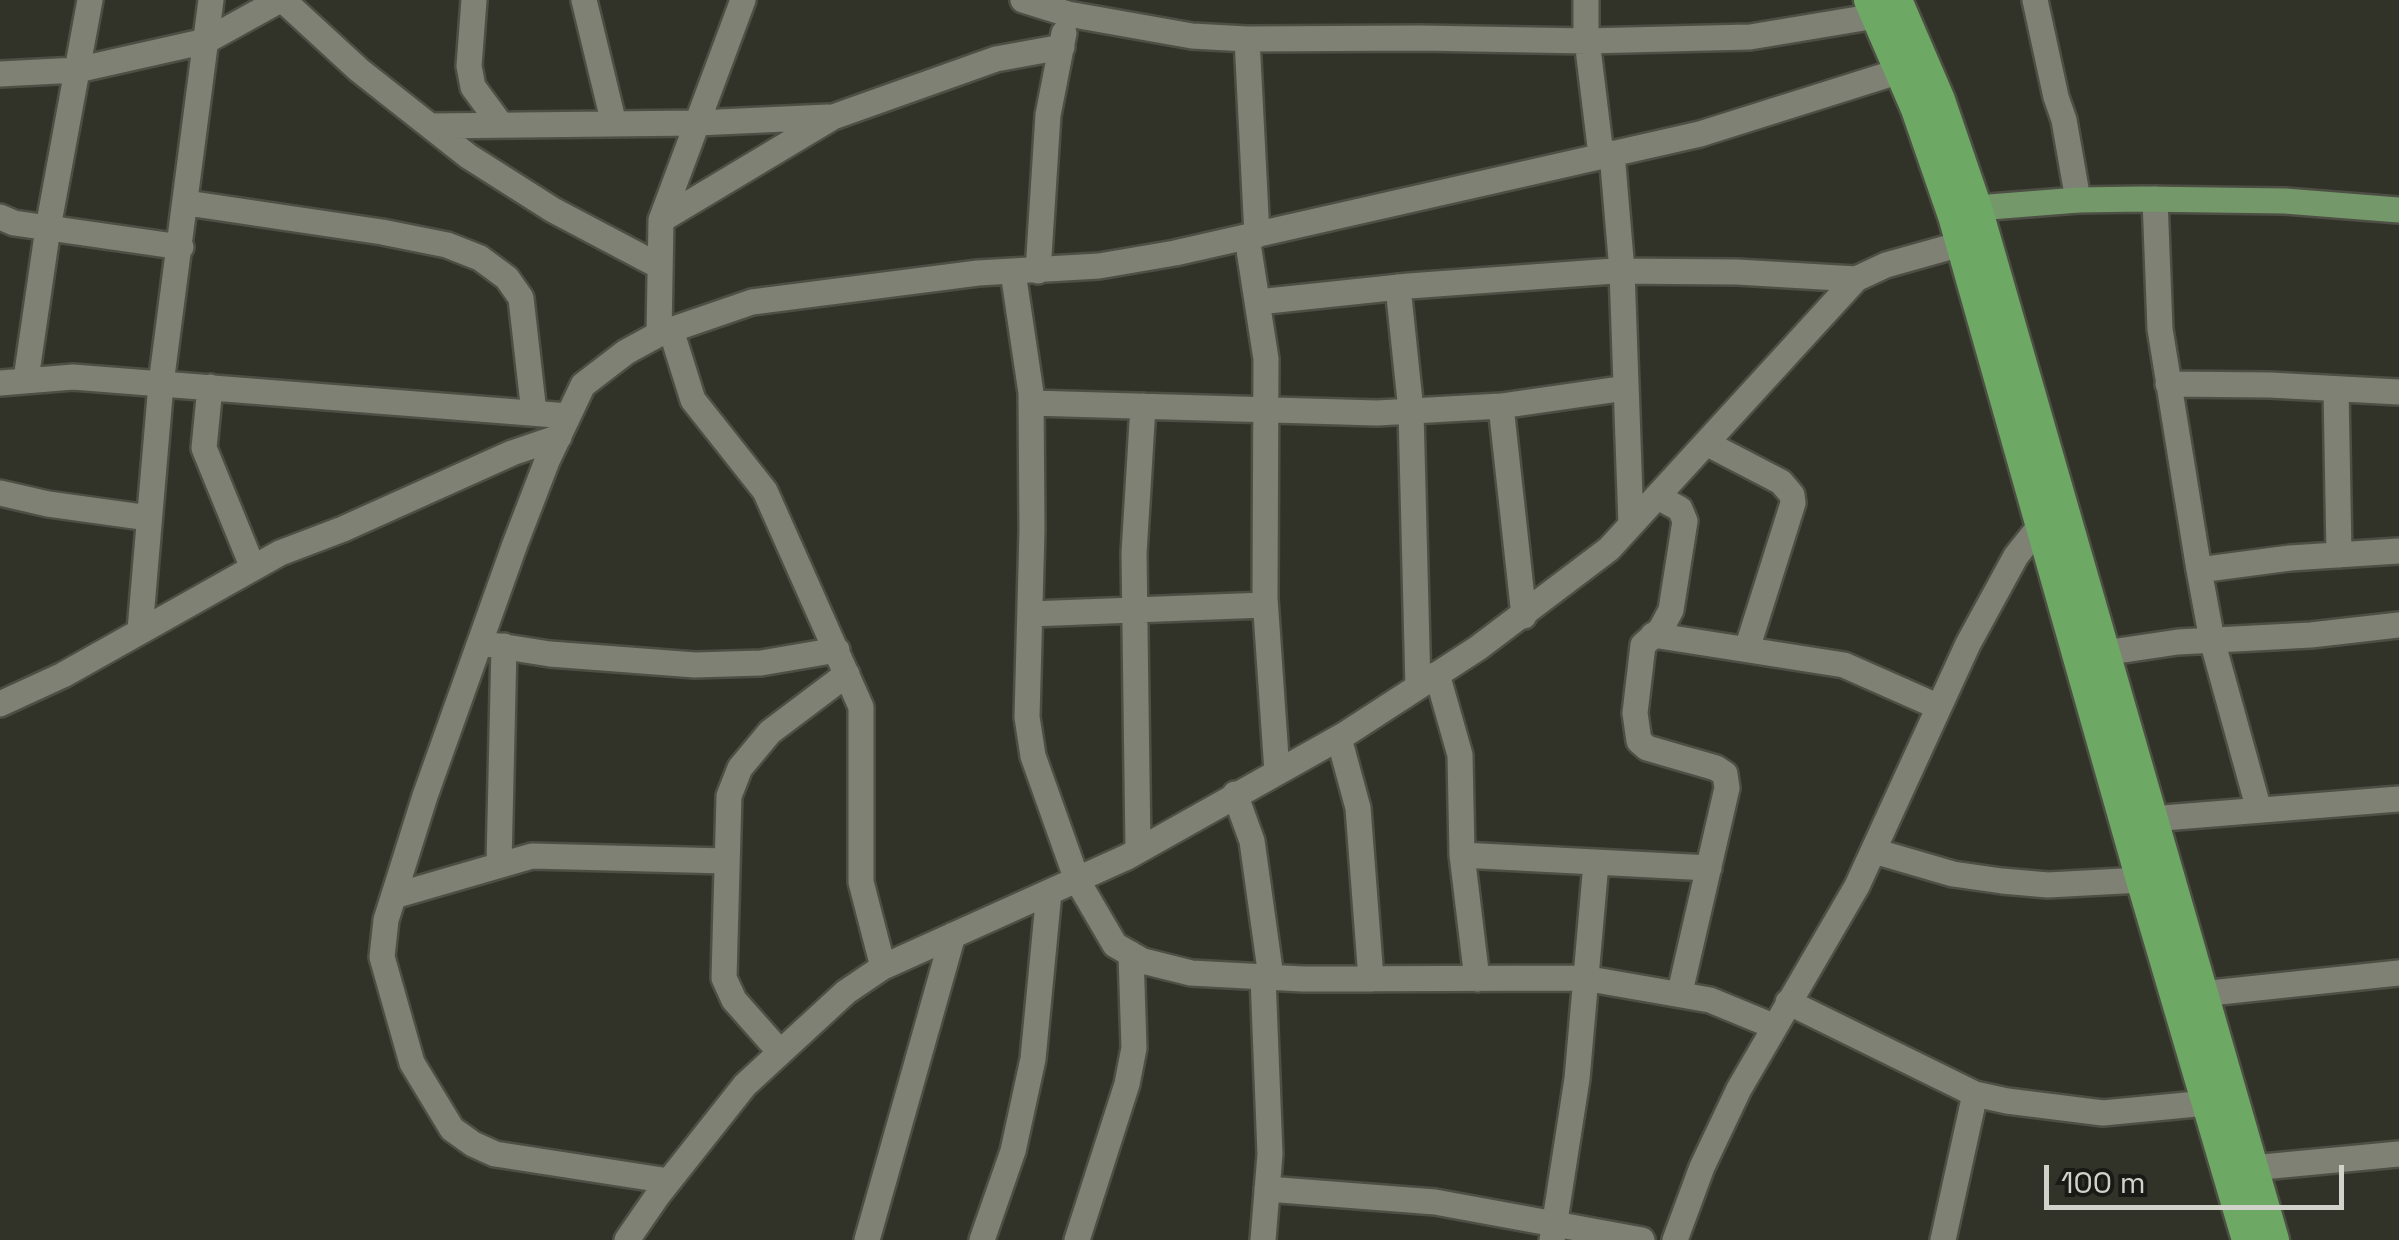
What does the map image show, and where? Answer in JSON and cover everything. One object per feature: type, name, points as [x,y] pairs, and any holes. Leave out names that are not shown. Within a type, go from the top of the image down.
[{"type":"highway","points":[[1881,5],[1961,244],[2247,1240]]},
{"type":"highway","points":[[1881,5],[1940,100],[1978,208],[2274,1240]]},
{"type":"main road","points":[[1978,208],[2078,200],[2156,200],[2298,202],[2399,210]]},
{"type":"street","points":[[90,0],[48,228],[13,381],[72,378],[534,413],[563,427]]},
{"type":"street","points":[[140,630],[161,384],[211,0]]},
{"type":"street","points":[[0,74],[77,70],[206,42],[281,0],[359,70],[468,156],[553,210],[659,266]]},
{"type":"street","points":[[474,0],[469,66],[474,87],[501,125]]},
{"type":"street","points":[[584,0],[614,124]]},
{"type":"street","points":[[743,0],[661,220],[659,266],[665,332],[693,400],[765,491],[861,707],[861,882],[883,966]]},
{"type":"street","points":[[1023,0],[1192,36],[1587,42],[1750,37],[1881,5]]},
{"type":"street","points":[[1586,0],[1587,42],[1622,271],[1631,525]]},
{"type":"street","points":[[2035,0],[2064,120],[2078,200]]},
{"type":"street","points":[[1069,7],[1048,115],[1026,272],[1031,403],[1027,717],[1033,756],[1077,880],[1115,944],[1143,961],[1190,972],[1371,979],[1584,978],[1680,992],[1773,1026]]},
{"type":"street","points":[[1247,39],[1252,236],[1266,359],[1265,605],[1276,772]]},
{"type":"street","points":[[661,220],[832,116],[996,59],[1062,47]]},
{"type":"street","points":[[669,1180],[495,1154],[452,1129],[412,1063],[382,957],[386,920],[425,796],[492,644],[514,544],[583,385],[626,352],[665,332],[752,302],[978,272],[1099,266],[1252,236],[1700,134],[1900,71]]},
{"type":"street","points":[[431,126],[697,123],[832,116]]},
{"type":"street","points":[[2156,200],[2160,329],[2199,570],[2212,640],[2259,810]]},
{"type":"street","points":[[187,203],[382,232],[447,245],[480,258],[507,278],[521,298],[534,413]]},
{"type":"street","points":[[0,216],[14,223],[181,247]]},
{"type":"street","points":[[627,1240],[745,1084],[846,992],[883,966],[1138,850],[1339,738],[1428,681],[1524,616],[1609,549],[1856,279],[1886,265],[1961,244]]},
{"type":"street","points":[[1258,302],[1398,287],[1622,271],[1856,279]]},
{"type":"street","points":[[1398,287],[1411,411],[1428,681],[1460,755],[1462,855],[1477,979]]},
{"type":"street","points":[[2168,384],[2399,392]]},
{"type":"street","points":[[210,387],[204,448],[253,568]]},
{"type":"street","points":[[1031,403],[1376,413],[1502,406],[1626,388]]},
{"type":"street","points":[[2336,388],[2339,555]]},
{"type":"street","points":[[1138,850],[1134,553],[1143,406]]},
{"type":"street","points":[[1502,406],[1524,616]]},
{"type":"street","points":[[0,704],[63,675],[253,568],[563,427]]},
{"type":"street","points":[[1706,443],[1780,482],[1792,496],[1747,649]]},
{"type":"street","points":[[0,493],[150,518]]},
{"type":"street","points":[[1658,497],[1680,509],[1684,521],[1671,610],[1661,629],[1643,644],[1635,713],[1639,742],[1647,748],[1716,768],[1725,774],[1728,788],[1680,992]]},
{"type":"street","points":[[1675,1240],[1702,1167],[1773,1026],[1833,930],[1874,851],[1968,644],[2016,556],[2040,526]]},
{"type":"street","points":[[2199,570],[2399,551]]},
{"type":"street","points":[[1030,614],[1265,605]]},
{"type":"street","points":[[2104,653],[2399,625]]},
{"type":"street","points":[[1653,636],[1844,665],[1939,707]]},
{"type":"street","points":[[492,644],[550,654],[695,665],[842,662]]},
{"type":"street","points":[[492,644],[499,864]]},
{"type":"street","points":[[780,1052],[734,1000],[724,978],[729,796],[740,768],[770,732],[842,662]]},
{"type":"street","points":[[1339,738],[1358,808],[1371,979]]},
{"type":"street","points":[[1235,794],[1252,840],[1267,977],[1270,1154],[1263,1240]]},
{"type":"street","points":[[2151,819],[2399,800]]},
{"type":"street","points":[[1874,851],[1952,874],[2048,885],[2141,880]]},
{"type":"street","points":[[1462,855],[1709,868]]},
{"type":"street","points":[[394,896],[532,856],[726,862]]},
{"type":"street","points":[[1554,1232],[1577,1079],[1596,863]]},
{"type":"street","points":[[982,1240],[1012,1151],[1033,1059],[1049,892]]},
{"type":"street","points":[[867,1240],[953,936]]},
{"type":"street","points":[[1078,1240],[1127,1084],[1134,1048],[1131,954]]},
{"type":"street","points":[[2201,994],[2399,973]]},
{"type":"street","points":[[1788,1002],[1975,1094],[2103,1114],[2207,1103]]},
{"type":"street","points":[[1943,1240],[1975,1094]]},
{"type":"street","points":[[2252,1168],[2399,1154]]},
{"type":"street","points":[[1267,1188],[1435,1202],[1554,1232],[1642,1240]]}]
